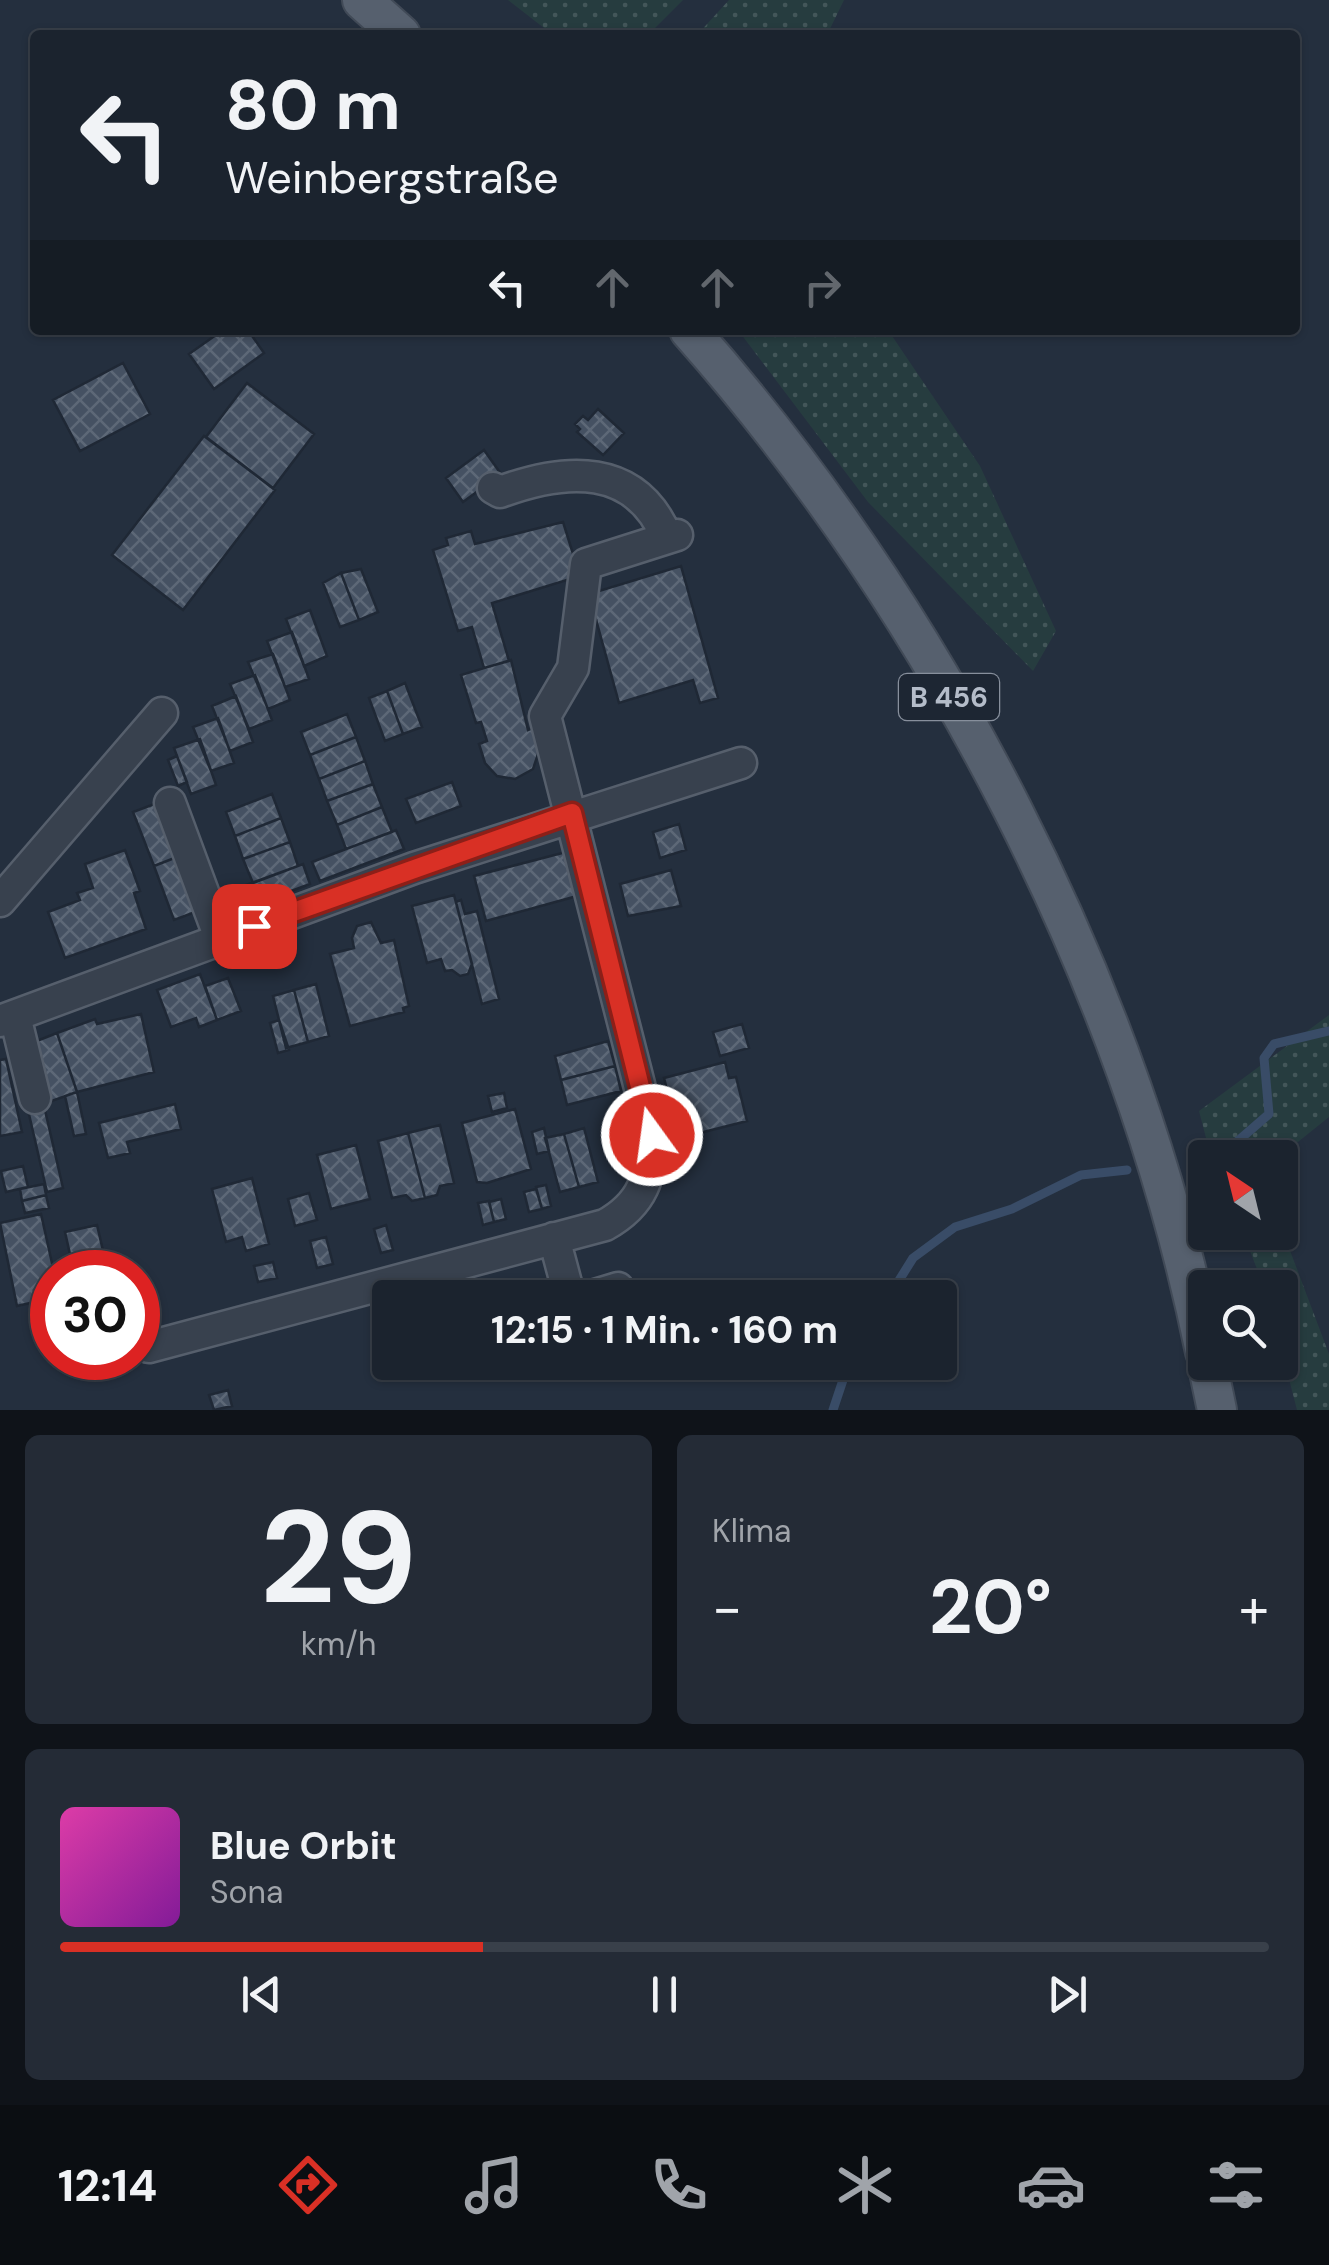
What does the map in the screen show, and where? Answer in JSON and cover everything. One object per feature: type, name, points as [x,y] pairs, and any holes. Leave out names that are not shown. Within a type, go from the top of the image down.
[{"type":"main road","points":[[362,0],[396,30]]},
{"type":"main road","name":"B 456","points":[[693,335],[811,482],[891,598],[1028,846],[1088,974],[1137,1105],[1174,1219],[1188,1279]]},
{"type":"main road","points":[[1211,1380],[1217,1410]]},
{"type":"street","points":[[160,1344],[605,1225],[639,1200],[651,1158],[652,1135],[545,716],[573,668],[586,564],[672,536],[647,504],[602,477],[556,474],[500,492],[493,488]]},
{"type":"street","points":[[0,901],[162,712]]},
{"type":"street","points":[[35,1098],[8,1019],[220,938],[572,813],[740,763]]},
{"type":"street","points":[[170,803],[220,938]]},
{"type":"street","points":[[554,1238],[565,1280]]},
{"type":"green space","points":[[508,0],[683,0],[653,30],[547,30]]},
{"type":"green space","points":[[729,0],[844,0],[829,30],[702,30]]},
{"type":"green space","points":[[742,335],[891,335],[980,466],[1056,631],[1033,671],[868,502]]},
{"type":"green space","points":[[1329,1015],[1329,1117],[1298,1142],[1207,1140],[1199,1111]]},
{"type":"green space","points":[[1250,1250],[1290,1250],[1297,1270],[1257,1270]]},
{"type":"green space","points":[[1298,1272],[1329,1354],[1329,1410],[1297,1410],[1289,1380],[1298,1380]]},
{"type":"building","points":[[216,335],[251,335],[264,353],[214,389],[189,354]]},
{"type":"building","points":[[123,363],[150,414],[80,451],[53,400]]},
{"type":"building","points":[[247,383],[314,434],[273,488],[206,437]]},
{"type":"building","points":[[598,409],[624,433],[603,455],[577,432],[580,429],[575,424],[583,416],[588,420]]},
{"type":"building","points":[[204,436],[275,490],[183,610],[112,555]]},
{"type":"building","points":[[484,450],[501,474],[463,502],[446,478]]},
{"type":"building","points":[[563,522],[580,576],[492,603],[509,661],[484,668],[472,627],[458,631],[433,550],[448,545],[446,538],[471,531],[475,544]]},
{"type":"building","points":[[681,566],[718,698],[700,703],[693,680],[619,703],[589,594]]},
{"type":"building","points":[[361,569],[378,612],[359,620],[341,573]]},
{"type":"building","points":[[341,573],[359,620],[340,627],[323,583]]},
{"type":"building","points":[[310,610],[327,656],[304,666],[286,619]]},
{"type":"building","points":[[292,632],[309,679],[285,687],[267,641]]},
{"type":"building","points":[[273,654],[290,700],[268,709],[248,662]]},
{"type":"building","points":[[511,660],[528,730],[535,727],[540,748],[533,769],[515,779],[497,776],[485,763],[479,744],[487,741],[481,722],[476,723],[461,675]]},
{"type":"building","points":[[255,675],[272,720],[249,729],[230,684]]},
{"type":"building","points":[[405,683],[422,727],[403,734],[387,691]]},
{"type":"building","points":[[387,691],[403,734],[385,741],[369,698]]},
{"type":"building","points":[[236,696],[253,742],[230,751],[212,706]]},
{"type":"building","points":[[347,714],[356,737],[310,755],[301,732]]},
{"type":"building","points":[[218,718],[234,763],[211,771],[193,727]]},
{"type":"building","points":[[356,737],[365,761],[319,779],[310,755]]},
{"type":"building","points":[[200,739],[216,785],[191,794],[174,748]]},
{"type":"building","points":[[177,756],[187,782],[178,786],[168,760]]},
{"type":"building","points":[[365,761],[373,784],[327,801],[319,779]]},
{"type":"building","points":[[452,782],[461,806],[416,823],[406,799]]},
{"type":"building","points":[[373,784],[382,807],[337,825],[327,801]]},
{"type":"building","points":[[272,794],[281,818],[235,836],[226,812]]},
{"type":"building","points":[[157,803],[177,857],[154,866],[133,812]]},
{"type":"building","points":[[382,807],[392,832],[346,849],[337,825]]},
{"type":"building","points":[[281,818],[290,842],[243,859],[235,836]]},
{"type":"building","points":[[679,824],[686,850],[660,858],[653,832]]},
{"type":"building","points":[[396,830],[404,849],[320,881],[312,862]]},
{"type":"building","points":[[290,842],[298,866],[253,883],[243,859]]},
{"type":"building","points":[[125,850],[140,891],[134,893],[146,929],[65,958],[48,912],[80,900],[77,893],[93,888],[85,864]]},
{"type":"building","points":[[566,852],[577,896],[486,921],[474,876]]},
{"type":"building","points":[[177,857],[198,911],[174,920],[154,866]]},
{"type":"building","points":[[303,864],[310,884],[235,912],[227,892]]},
{"type":"building","points":[[671,870],[681,906],[628,916],[620,884]]},
{"type":"building","points":[[454,895],[472,964],[468,974],[460,976],[452,970],[445,971],[441,959],[427,963],[412,906]]},
{"type":"building","points":[[461,900],[465,914],[477,911],[499,999],[482,1004],[456,902]]},
{"type":"building","points":[[371,922],[381,943],[394,940],[409,1006],[403,1008],[404,1012],[350,1026],[330,954],[354,948],[352,938],[357,926]]},
{"type":"building","points":[[200,974],[217,1020],[199,1027],[196,1018],[171,1027],[157,990]]},
{"type":"building","points":[[228,978],[241,1011],[217,1020],[205,986]]},
{"type":"building","points":[[316,984],[329,1036],[308,1042],[294,990]]},
{"type":"building","points":[[294,990],[308,1042],[286,1048],[273,996]]},
{"type":"building","points":[[141,1014],[154,1072],[77,1092],[57,1033],[95,1019],[97,1024]]},
{"type":"building","points":[[279,1020],[289,1050],[278,1053],[270,1023]]},
{"type":"building","points":[[742,1024],[749,1048],[720,1056],[713,1032]]},
{"type":"building","points":[[57,1033],[77,1092],[46,1103],[24,1046]]},
{"type":"building","points":[[608,1041],[615,1066],[561,1080],[555,1056]]},
{"type":"building","points":[[6,1059],[22,1132],[0,1136],[0,1060]]},
{"type":"building","points":[[725,1062],[729,1078],[736,1077],[747,1121],[680,1138],[664,1078]]},
{"type":"building","points":[[615,1066],[621,1091],[567,1105],[561,1080]]},
{"type":"building","points":[[77,1092],[86,1134],[74,1136],[65,1096]]},
{"type":"building","points":[[504,1093],[507,1108],[492,1112],[488,1096]]},
{"type":"building","points":[[175,1104],[181,1129],[127,1142],[130,1153],[108,1158],[99,1123]]},
{"type":"building","points":[[44,1106],[63,1188],[47,1192],[28,1110]]},
{"type":"building","points":[[515,1109],[531,1169],[487,1183],[477,1182],[462,1123]]},
{"type":"building","points":[[440,1125],[454,1183],[440,1186],[437,1195],[425,1198],[408,1133]]},
{"type":"building","points":[[544,1128],[549,1151],[537,1154],[532,1132]]},
{"type":"building","points":[[584,1128],[598,1182],[579,1187],[564,1134]]},
{"type":"building","points":[[408,1133],[425,1198],[412,1201],[406,1195],[392,1198],[378,1141]]},
{"type":"building","points":[[564,1134],[579,1187],[560,1192],[545,1138]]},
{"type":"building","points":[[356,1145],[370,1199],[331,1209],[317,1155]]},
{"type":"building","points":[[23,1166],[28,1187],[6,1192],[1,1171]]},
{"type":"building","points":[[252,1178],[269,1244],[246,1251],[242,1237],[226,1242],[212,1189]]},
{"type":"building","points":[[44,1184],[46,1195],[22,1201],[20,1189]]},
{"type":"building","points":[[546,1185],[551,1206],[542,1209],[536,1187]]},
{"type":"building","points":[[536,1189],[542,1209],[529,1212],[524,1192]]},
{"type":"building","points":[[309,1193],[317,1220],[295,1226],[288,1199]]},
{"type":"building","points":[[46,1195],[49,1208],[25,1213],[22,1201]]},
{"type":"building","points":[[501,1199],[506,1219],[494,1222],[489,1202]]},
{"type":"building","points":[[489,1201],[494,1222],[483,1225],[478,1203]]},
{"type":"building","points":[[41,1214],[49,1250],[30,1250],[30,1303],[17,1306],[0,1223]]},
{"type":"building","points":[[97,1225],[103,1250],[69,1250],[65,1232]]},
{"type":"building","points":[[386,1225],[393,1250],[381,1253],[374,1229]]},
{"type":"building","points":[[326,1237],[333,1264],[317,1268],[310,1241]]},
{"type":"building","points":[[273,1262],[277,1278],[258,1282],[254,1266]]},
{"type":"building","points":[[228,1390],[232,1406],[214,1410],[209,1395]]},
{"type":"waterway","points":[[1239,1140],[1269,1114],[1264,1058],[1274,1044],[1329,1031]]},
{"type":"waterway","points":[[899,1280],[913,1258],[955,1227],[1012,1209],[1081,1175],[1127,1170]]},
{"type":"waterway","points":[[833,1410],[843,1380]]},
{"type":"route","points":[[254,926],[572,813],[652,1135]]}]
